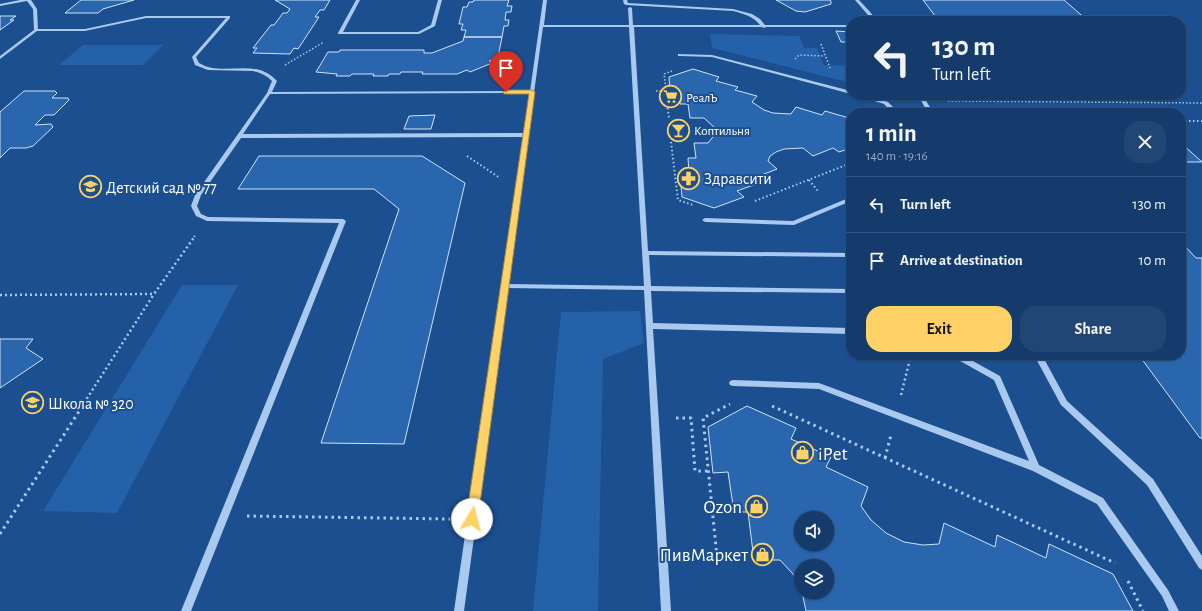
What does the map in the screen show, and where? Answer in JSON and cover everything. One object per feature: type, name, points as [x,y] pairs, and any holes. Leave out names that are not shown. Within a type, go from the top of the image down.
[{"type":"street","points":[[0,5],[28,0],[35,9],[36,30]]},
{"type":"street","points":[[358,0],[340,33],[419,33],[433,26],[440,0]]},
{"type":"street","points":[[459,611],[545,0]]},
{"type":"street","points":[[626,0],[626,4],[733,10],[756,17],[761,21],[764,27]]},
{"type":"street","points":[[857,0],[871,16]]},
{"type":"street","points":[[630,8],[646,253],[666,611]]},
{"type":"street","points":[[0,58],[36,30],[85,30],[146,16],[229,18],[194,57],[197,64],[208,69],[256,70],[270,74],[275,81],[240,136],[198,195],[194,206],[198,215],[207,219],[344,221],[186,611]]},
{"type":"street","points":[[542,26],[846,26]]},
{"type":"street","points":[[680,56],[712,56],[846,92]]},
{"type":"street","points":[[269,92],[532,92]]},
{"type":"street","points":[[876,100],[886,103],[891,108]]},
{"type":"street","points":[[924,101],[928,108]]},
{"type":"street","points":[[240,136],[526,135]]},
{"type":"street","points":[[705,220],[794,223],[846,201]]},
{"type":"street","points":[[646,253],[846,255]]},
{"type":"street","points":[[505,286],[846,290]]},
{"type":"street","points":[[650,326],[846,332]]},
{"type":"street","points":[[965,360],[997,378],[1036,468]]},
{"type":"street","points":[[1041,360],[1064,403],[1150,482],[1202,565]]},
{"type":"street","points":[[733,383],[819,386],[1036,468],[1100,501],[1165,593],[1174,611]]},
{"type":"path","points":[[270,74],[340,33]]},
{"type":"path","points":[[656,91],[666,91]]},
{"type":"path","points":[[924,101],[1202,103]]},
{"type":"path","points":[[1186,121],[1202,121]]},
{"type":"path","points":[[436,136],[518,190]]},
{"type":"path","points":[[671,142],[678,200],[699,208]]},
{"type":"path","points":[[749,203],[846,166]]},
{"type":"path","points":[[0,534],[154,294],[207,219]]},
{"type":"path","points":[[0,294],[154,294]]},
{"type":"path","points":[[717,557],[703,418],[735,401]]},
{"type":"path","points":[[769,405],[1119,564]]},
{"type":"path","points":[[691,418],[695,471],[708,471]]},
{"type":"path","points":[[224,516],[472,519]]},
{"type":"path","points":[[1126,578],[1143,611]]},
{"type":"shaded area","points":[[710,34],[799,36],[804,48],[817,48],[824,65],[846,66],[846,82],[712,48]]},
{"type":"shaded area","points":[[83,45],[163,45],[143,65],[59,65]]},
{"type":"shaded area","points":[[182,285],[238,285],[117,513],[43,511]]},
{"type":"shaded area","points":[[640,311],[644,343],[603,359],[598,611],[533,611],[561,312]]},
{"type":"building","points":[[81,0],[134,0],[103,9],[98,13],[65,13]]},
{"type":"building","points":[[275,0],[330,0],[324,10],[320,10],[315,17],[319,17],[298,49],[294,48],[290,54],[253,53],[257,48],[253,48],[271,25],[274,25],[283,13],[287,13],[290,9]]},
{"type":"building","points":[[474,0],[509,0],[507,6],[512,6],[511,12],[506,12],[505,20],[509,20],[508,26],[504,26],[502,37],[464,37],[466,30],[461,30],[463,24],[459,24],[463,7],[467,7],[469,2],[473,2]]},
{"type":"building","points":[[776,0],[830,0],[831,4],[805,12],[796,11]]},
{"type":"building","points":[[923,0],[1064,0],[1082,16],[935,16]]},
{"type":"building","points":[[0,16],[16,16],[10,20],[14,20],[0,30]]},
{"type":"building","points":[[836,31],[846,32],[846,42],[841,42]]},
{"type":"building","points":[[464,37],[502,37],[498,57],[489,61],[492,63],[470,72],[467,70],[457,74],[422,74],[423,72],[401,72],[400,74],[389,74],[388,76],[373,76],[374,74],[352,74],[350,76],[336,76],[337,74],[316,72],[328,52],[339,52],[340,50],[424,50],[424,53],[432,53],[463,41]]},
{"type":"building","points":[[693,69],[719,77],[716,81],[738,87],[735,90],[757,96],[752,102],[764,110],[773,113],[791,114],[796,107],[822,115],[825,111],[846,117],[846,150],[839,152],[833,148],[813,156],[803,148],[784,149],[776,152],[770,156],[768,161],[777,169],[754,178],[759,183],[737,191],[744,197],[714,208],[682,197],[680,174],[689,174],[688,158],[696,158],[694,143],[708,143],[716,133],[715,128],[704,118],[690,118],[688,104],[680,104],[679,92],[670,92],[669,77]]},
{"type":"building","points":[[24,91],[55,91],[57,93],[52,98],[68,98],[69,100],[54,115],[45,115],[35,125],[51,124],[53,127],[33,146],[26,148],[10,148],[0,158],[0,112]]},
{"type":"building","points":[[435,115],[431,129],[404,129],[409,116]]},
{"type":"building","points":[[1186,148],[1202,162],[1186,162]]},
{"type":"building","points":[[259,156],[422,156],[465,183],[404,444],[321,443],[399,209],[374,189],[238,189]]},
{"type":"building","points":[[1186,247],[1196,258],[1202,258],[1202,438],[1200,438],[1142,360],[1186,360]]},
{"type":"building","points":[[0,339],[33,339],[26,348],[43,359],[0,388]]},
{"type":"building","points":[[747,406],[796,428],[791,439],[831,457],[826,467],[868,487],[861,506],[871,520],[886,533],[904,542],[923,545],[939,544],[944,523],[995,547],[997,535],[1046,558],[1049,544],[1113,574],[1133,611],[806,611],[803,599],[834,599],[834,559],[794,559],[794,576],[780,560],[754,560],[748,512],[734,512],[728,472],[713,473],[708,427]]},
{"type":"place","name":"РеалЪ","points":[[670,97]]},
{"type":"place","name":"Коптильня","points":[[678,130]]},
{"type":"place","name":"Здравсити","points":[[688,178]]},
{"type":"place","name":"Детский сад № 77","points":[[91,187]]},
{"type":"place","name":"Школа № 320","points":[[33,403]]},
{"type":"place","name":"iРet","points":[[803,453]]},
{"type":"place","name":"Ozon","points":[[757,506]]},
{"type":"place","name":"ПивМаркет","points":[[763,554]]},
{"type":"route","points":[[472,519],[532,92],[506,92]]}]
